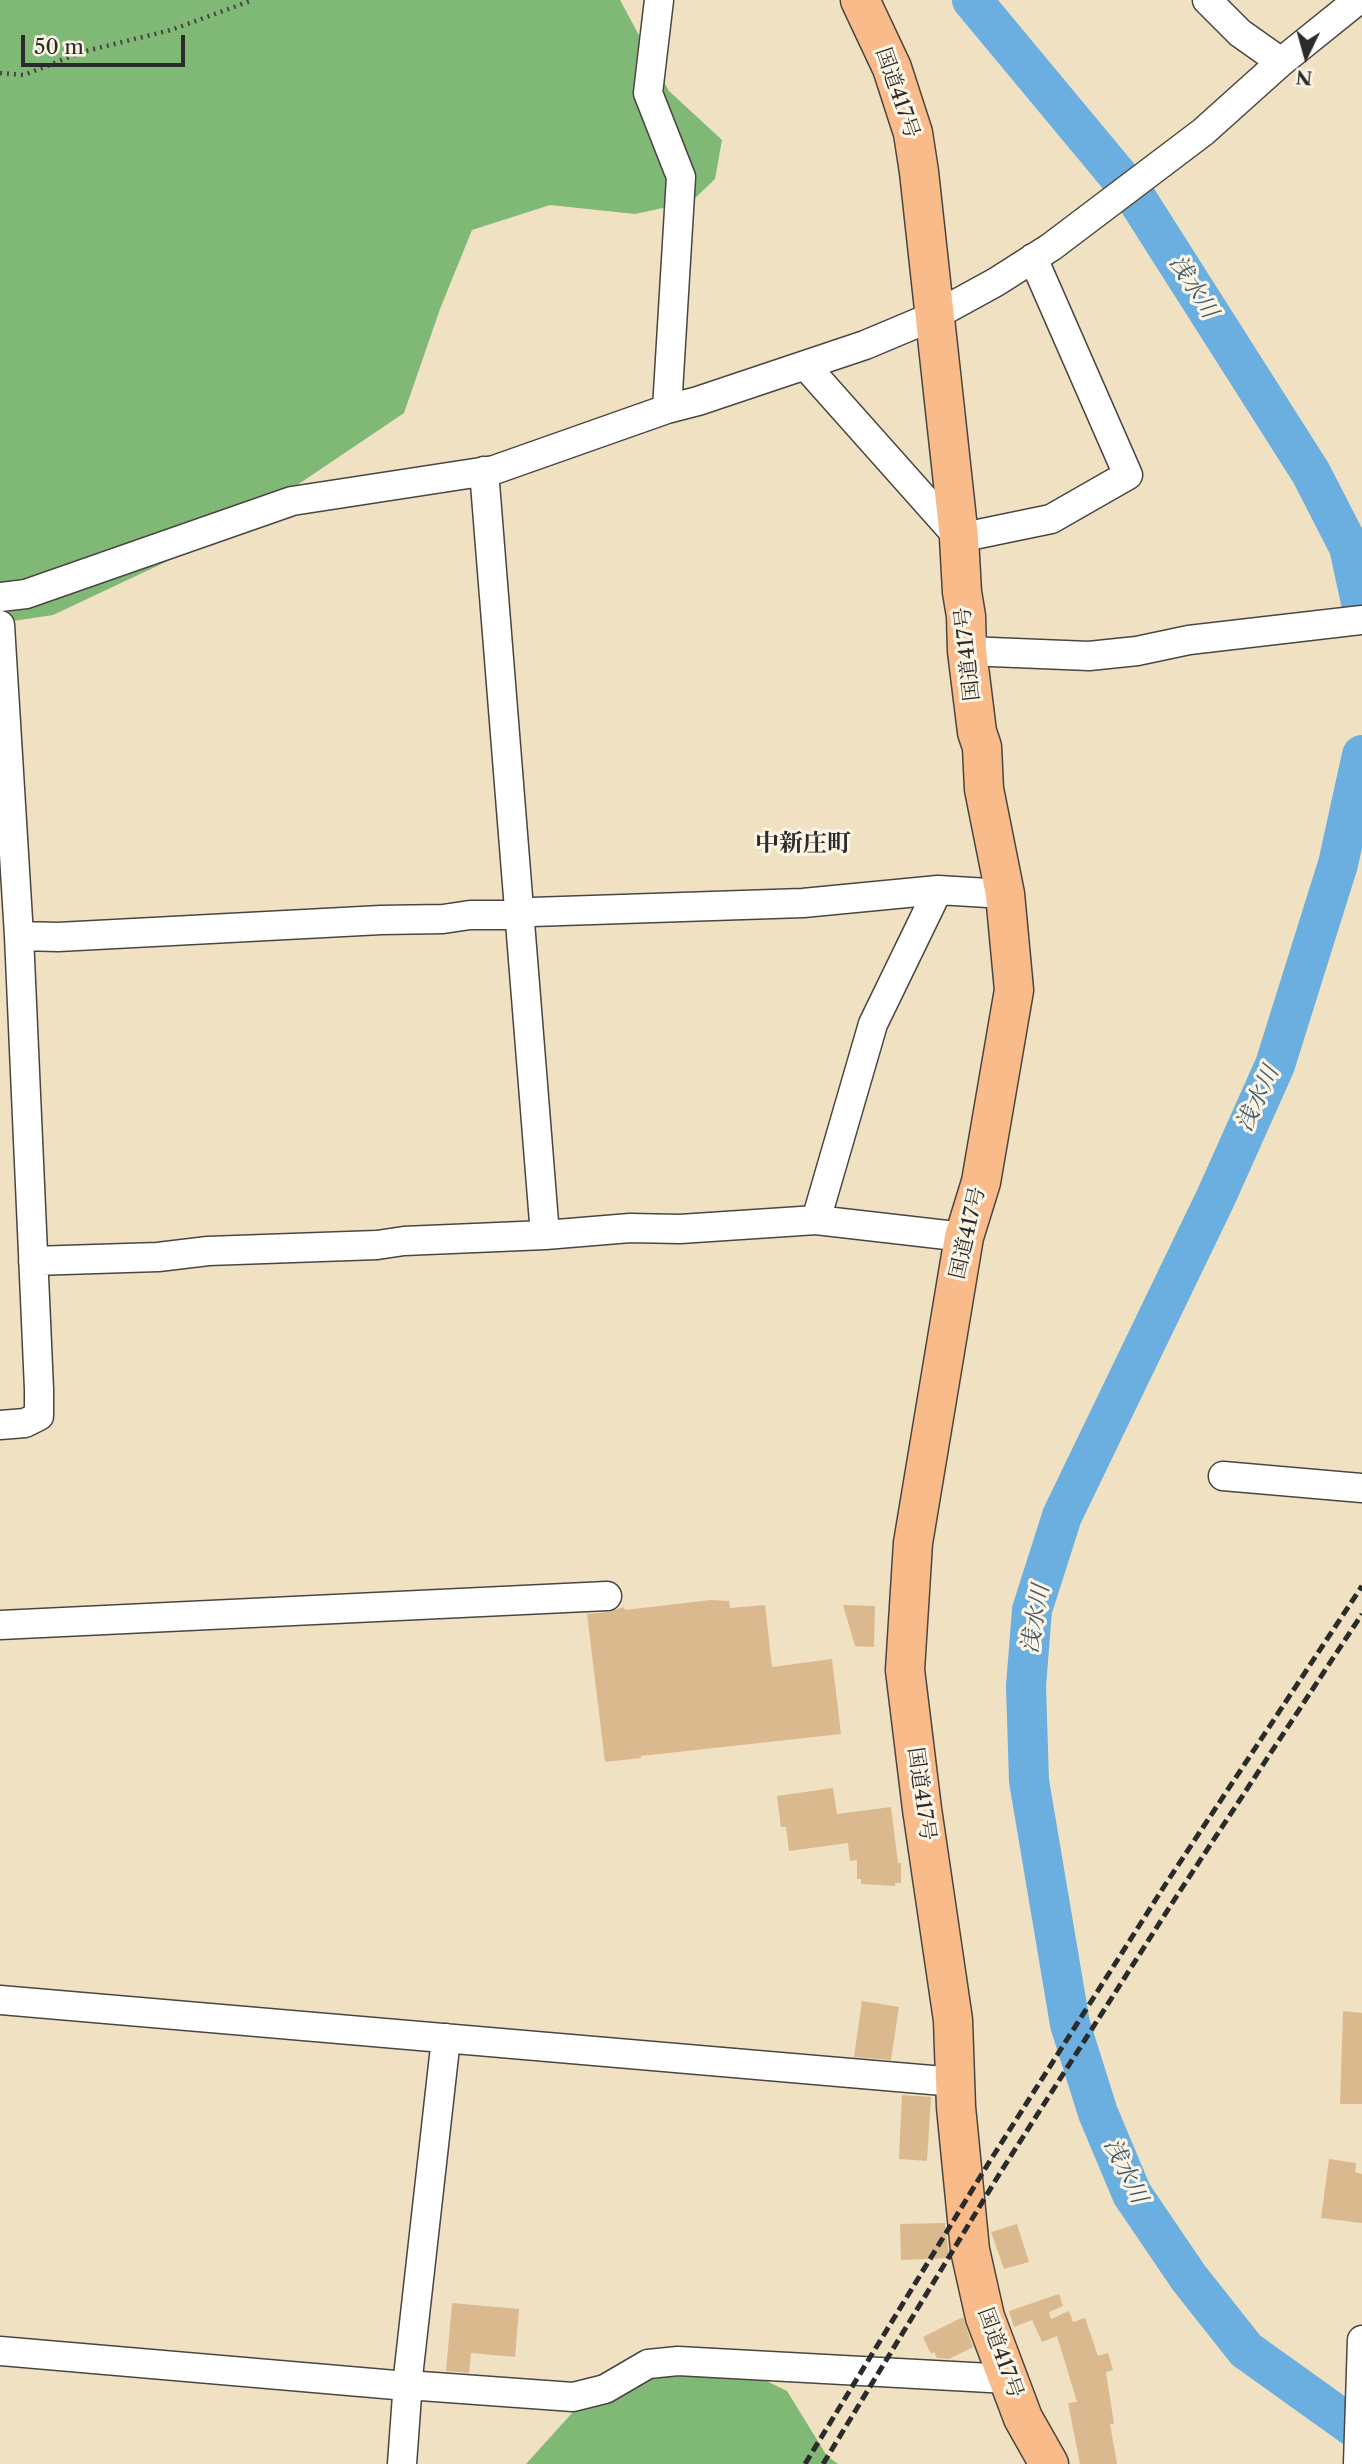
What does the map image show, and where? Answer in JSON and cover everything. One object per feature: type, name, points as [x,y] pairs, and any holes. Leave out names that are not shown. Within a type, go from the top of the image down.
[{"type":"highway","name":"国道417号","points":[[860,0],[892,68],[913,133],[959,538],[967,651],[977,732],[982,747],[984,789],[1006,894],[1014,990],[981,1182],[964,1237],[913,1543],[905,1670],[953,2020],[955,2082],[970,2250],[985,2317],[1024,2418],[1049,2464]]},
{"type":"street","points":[[659,0],[648,93],[681,177],[667,409]]},
{"type":"street","points":[[1207,0],[1240,33],[1281,62]]},
{"type":"street","points":[[0,597],[26,594],[292,501],[494,470],[667,409],[865,345],[934,316],[1042,253],[1203,132],[1281,62],[1358,0]]},
{"type":"street","points":[[804,365],[959,538],[1051,519],[1129,475],[1042,253]]},
{"type":"street","points":[[484,471],[545,1235]]},
{"type":"street","points":[[967,651],[1089,656],[1278,628],[1362,620]]},
{"type":"street","points":[[0,625],[19,936],[38,1416],[25,1423],[0,1425]]},
{"type":"street","points":[[816,1220],[873,1024],[938,890]]},
{"type":"street","points":[[19,936],[58,937],[443,919],[470,915],[519,915],[532,912],[803,903],[938,890],[1006,894]]},
{"type":"street","points":[[33,1261],[158,1257],[208,1251],[377,1245],[404,1241],[545,1235],[630,1228],[680,1228],[816,1220],[964,1237]]},
{"type":"street","points":[[1223,1476],[1362,1488]]},
{"type":"street","points":[[0,1625],[607,1596]]},
{"type":"street","points":[[0,2000],[955,2082]]},
{"type":"street","points":[[402,2464],[407,2386],[446,2038]]},
{"type":"street","points":[[1358,2464],[1361,2344]]},
{"type":"street","points":[[0,2351],[407,2386],[573,2397],[605,2389],[648,2364],[678,2361],[1008,2379]]},
{"type":"path","points":[[0,73],[24,75],[82,52],[171,30],[253,0]]},
{"type":"green space","points":[[0,0],[620,0],[669,91],[722,140],[715,179],[691,202],[635,214],[550,205],[472,230],[440,309],[404,413],[223,535],[53,615],[0,623]]},
{"type":"green space","points":[[670,2364],[742,2369],[787,2391],[827,2456],[838,2464],[526,2464],[591,2392]]},
{"type":"building","points":[[711,1600],[729,1601],[730,1608],[765,1605],[772,1667],[832,1659],[841,1734],[605,1762],[587,1614],[624,1607],[625,1610]]},
{"type":"building","points":[[843,1605],[875,1606],[874,1647],[855,1646]]},
{"type":"building","points":[[833,1788],[837,1814],[891,1807],[898,1863],[901,1863],[901,1883],[895,1883],[895,1886],[861,1884],[861,1879],[857,1879],[857,1860],[850,1861],[848,1843],[789,1851],[786,1827],[781,1827],[777,1796]]},
{"type":"building","points":[[862,2001],[899,2007],[891,2060],[854,2057]]},
{"type":"building","points":[[1343,2011],[1362,2013],[1362,2104],[1340,2104]]},
{"type":"building","points":[[902,2095],[931,2097],[927,2161],[899,2159]]},
{"type":"building","points":[[1329,2159],[1356,2163],[1355,2172],[1362,2174],[1362,2223],[1321,2218]]},
{"type":"building","points":[[945,2223],[949,2258],[901,2260],[900,2224]]},
{"type":"building","points":[[1017,2224],[1029,2262],[1004,2269],[991,2232]]},
{"type":"building","points":[[1059,2294],[1063,2306],[1049,2312],[1051,2319],[1069,2311],[1073,2322],[1085,2318],[1098,2356],[1108,2353],[1113,2370],[1106,2372],[1114,2424],[1110,2424],[1117,2464],[1080,2464],[1068,2403],[1077,2402],[1057,2336],[1042,2342],[1032,2320],[1014,2327],[1009,2311]]},
{"type":"building","points":[[452,2303],[519,2309],[515,2357],[471,2353],[469,2373],[446,2371]]},
{"type":"building","points":[[963,2317],[973,2347],[949,2359],[937,2358],[934,2352],[931,2354],[923,2337]]},
{"type":"waterway","name":"浅水川","points":[[972,0],[1135,196],[1311,473],[1349,547],[1362,607]]},
{"type":"waterway","name":"浅水川","points":[[1362,755],[1338,864],[1275,1065],[1216,1197],[1062,1516],[1032,1610],[1026,1686],[1029,1781],[1070,2024],[1098,2113],[1132,2194],[1189,2278],[1246,2350],[1362,2433]]},
{"type":"railway","points":[[805,2464],[988,2164],[1165,1885],[1362,1586]]},
{"type":"railway","points":[[823,2464],[1000,2173],[1178,1894],[1362,1614]]},
{"type":"district","name":"中新庄町","points":[[803,844]]}]
